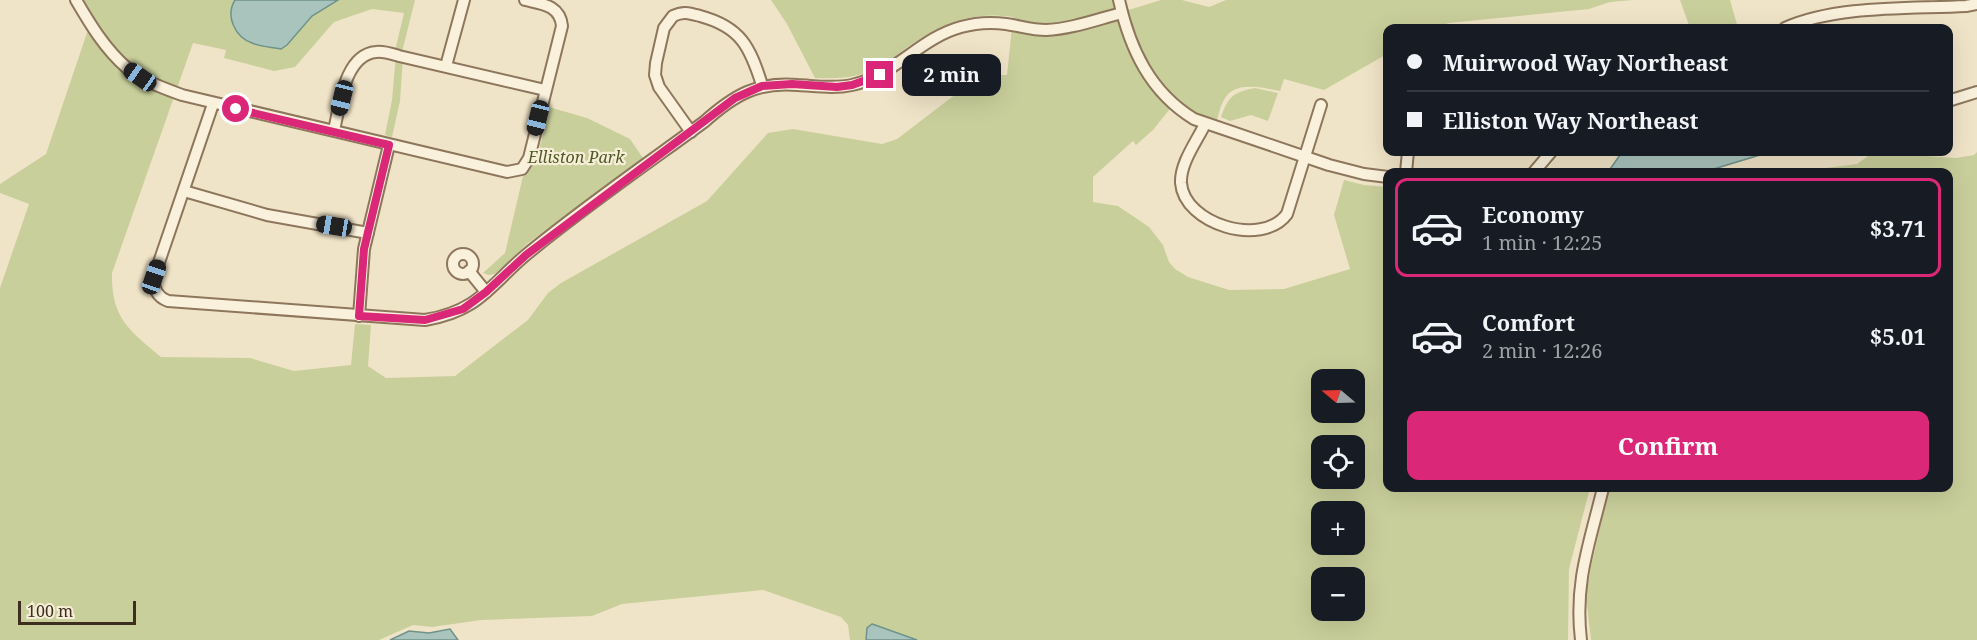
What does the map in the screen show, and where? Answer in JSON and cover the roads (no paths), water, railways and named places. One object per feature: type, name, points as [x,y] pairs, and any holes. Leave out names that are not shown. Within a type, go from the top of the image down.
[{"type":"street","points":[[76,0],[101,38],[127,67],[155,84],[182,95],[507,172],[519,170],[527,161],[562,26],[558,12],[550,6],[525,0]]},
{"type":"street","points":[[446,66],[464,0]]},
{"type":"street","points":[[1119,0],[1136,55],[1149,78],[1173,105],[1205,124],[1305,158],[1364,174],[1383,176]]},
{"type":"street","points":[[1797,24],[1820,16],[1846,12],[1977,4]]},
{"type":"street","points":[[691,132],[659,87],[655,75],[664,28],[673,16],[686,12],[718,22],[733,31],[750,50],[762,86]]},
{"type":"street","points":[[213,104],[154,277],[157,293],[168,301],[415,320],[433,318],[463,309],[486,292],[526,255],[691,132],[726,103],[762,86],[792,84],[837,87],[867,81],[895,66],[932,40],[957,28],[970,25],[996,23],[1047,30],[1060,29],[1122,13]]},
{"type":"street","points":[[1820,16],[1821,24]]},
{"type":"street","points":[[334,130],[348,74],[356,62],[376,52],[545,90]]},
{"type":"street","points":[[1953,99],[1977,92]]},
{"type":"street","points":[[1205,124],[1184,166],[1182,187],[1186,199],[1192,206],[1220,224],[1249,231],[1262,231],[1280,222],[1292,204],[1321,105]]},
{"type":"street","points":[[359,316],[362,266],[389,145]]},
{"type":"street","points":[[1537,168],[1548,156]]},
{"type":"street","points":[[184,191],[267,215],[368,233]]},
{"type":"street","points":[[469,271],[486,292]]},
{"type":"street","points":[[1581,640],[1579,611],[1581,573],[1602,492]]},
{"type":"water","points":[[235,0],[338,0],[312,16],[281,49],[255,44],[241,36],[233,25],[231,13]]},
{"type":"water","points":[[1619,156],[1756,156],[1717,168],[1611,168]]},
{"type":"water","points":[[872,624],[917,640],[866,640],[867,628]]},
{"type":"water","points":[[450,629],[458,640],[390,640],[409,631],[429,633]]},
{"type":"park label","name":"Elliston Park","points":[[576,157]]}]
